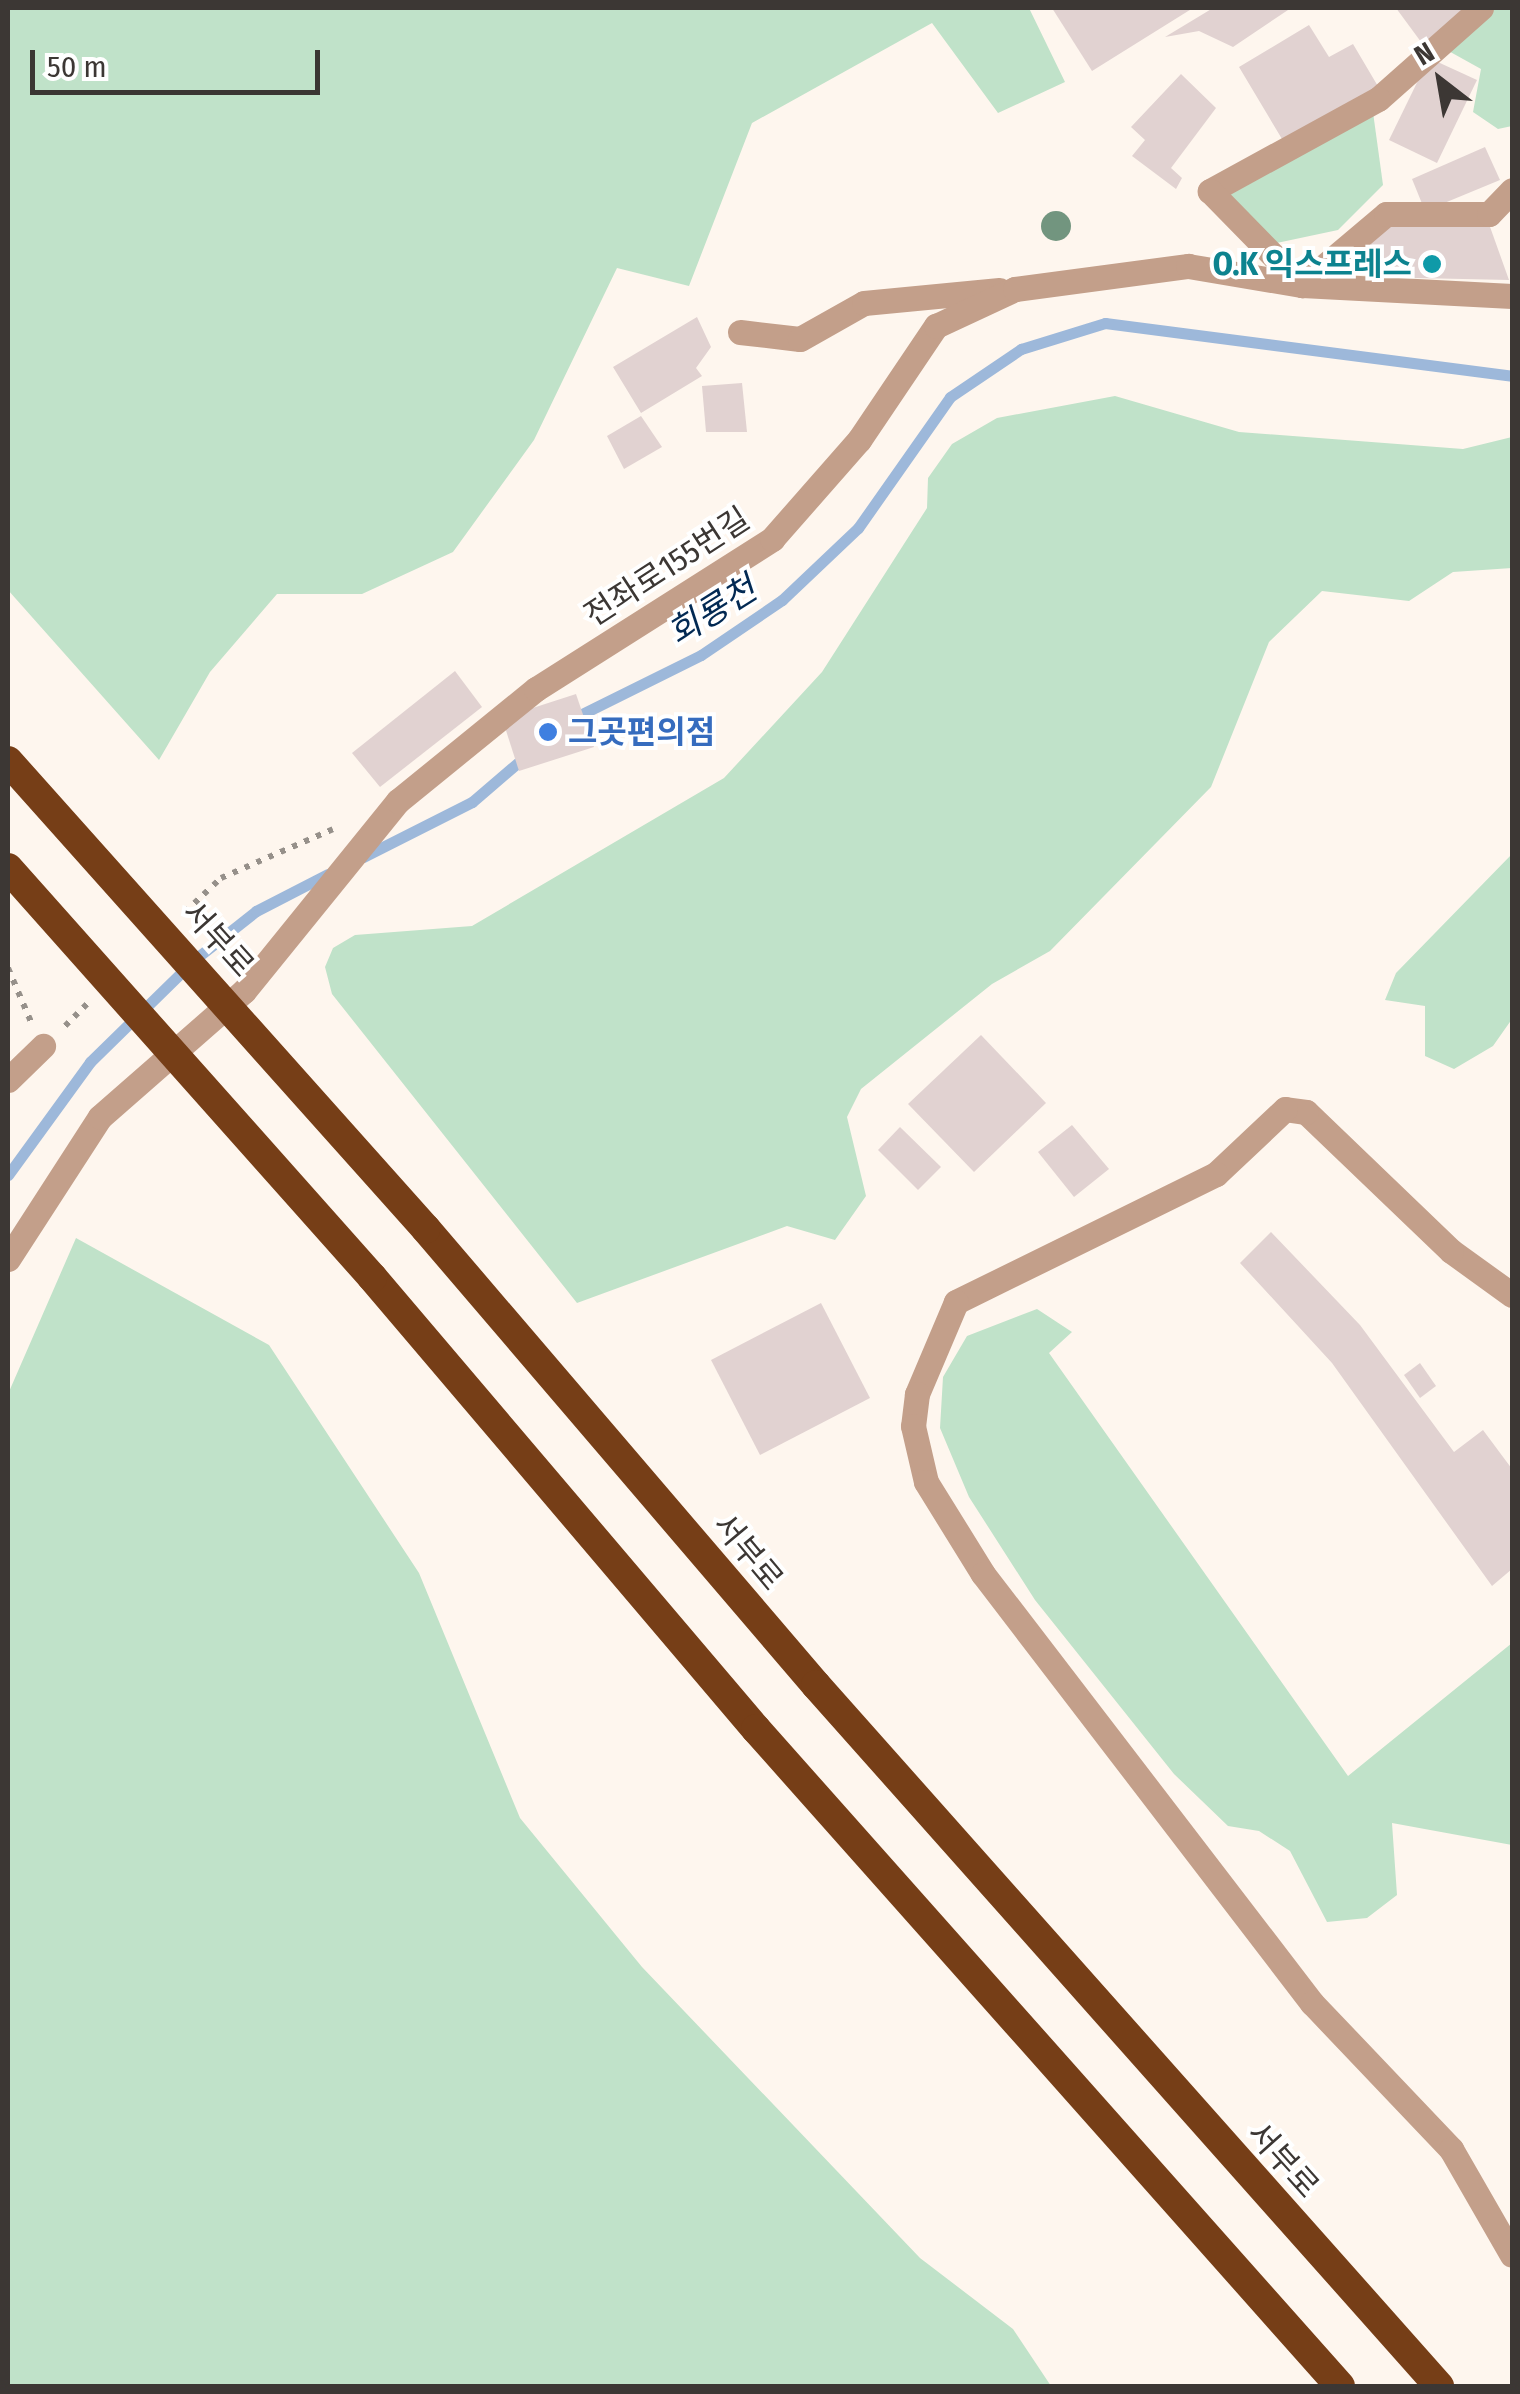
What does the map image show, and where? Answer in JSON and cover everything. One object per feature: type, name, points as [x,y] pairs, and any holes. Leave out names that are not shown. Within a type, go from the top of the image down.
[{"type":"highway","name":"서부로","points":[[8,761],[426,1229],[828,1700],[1439,2386]]},
{"type":"highway","points":[[8,868],[372,1276],[756,1729],[1340,2386]]},
{"type":"street","points":[[1481,8],[1378,99],[1210,191],[1302,285],[1386,214],[1490,214],[1512,190]]},
{"type":"street","name":"전좌로155번길","points":[[8,1258],[100,1117],[244,990],[382,820],[536,689],[772,538],[859,440],[936,326],[1015,289],[1188,266],[1302,285],[1512,296]]},
{"type":"street","points":[[740,332],[800,339],[864,303],[1015,289]]},
{"type":"street","points":[[8,1080],[43,1046]]},
{"type":"street","points":[[1512,1294],[1451,1251],[1306,1112],[1285,1109],[1216,1174],[956,1302],[917,1394],[913,1426],[926,1482],[982,1574],[1312,2003],[1451,2149],[1512,2255]]},
{"type":"green space","points":[[8,8],[1029,8],[1065,82],[998,113],[932,23],[752,123],[689,286],[617,268],[534,440],[453,552],[362,594],[277,594],[210,672],[159,760],[8,590]]},
{"type":"green space","points":[[1492,8],[1512,8],[1512,126],[1498,129],[1473,112],[1481,69],[1445,49]]},
{"type":"green space","points":[[1372,105],[1383,185],[1338,230],[1272,244],[1225,192]]},
{"type":"green space","points":[[1115,396],[1239,432],[1463,449],[1512,437],[1512,568],[1453,572],[1409,601],[1322,591],[1269,642],[1211,787],[1050,951],[992,984],[861,1089],[847,1117],[866,1196],[835,1240],[787,1226],[577,1303],[332,994],[325,967],[333,948],[355,935],[472,926],[724,778],[822,672],[927,508],[928,478],[952,444],[997,418]]},
{"type":"green space","points":[[1512,854],[1512,1019],[1493,1046],[1454,1069],[1425,1056],[1425,1006],[1385,1000],[1396,973]]},
{"type":"green space","points":[[76,1238],[269,1345],[419,1573],[520,1818],[642,1967],[920,2258],[1013,2329],[1051,2386],[8,2386],[8,1394]]},
{"type":"green space","points":[[1037,1309],[1072,1332],[1049,1353],[1348,1776],[1512,1643],[1512,1845],[1392,1823],[1397,1895],[1367,1918],[1327,1922],[1290,1851],[1259,1831],[1228,1826],[1174,1774],[1035,1600],[969,1497],[940,1428],[943,1377],[967,1336]]},
{"type":"building","points":[[1052,8],[1193,8],[1092,71]]},
{"type":"building","points":[[1213,8],[1291,8],[1233,47],[1199,31],[1165,37]]},
{"type":"building","points":[[1396,8],[1474,8],[1424,46]]},
{"type":"building","points":[[1309,25],[1329,57],[1353,44],[1379,88],[1285,144],[1239,67]]},
{"type":"building","points":[[1429,58],[1477,80],[1437,163],[1389,140]]},
{"type":"building","points":[[1181,74],[1216,108],[1171,168],[1182,178],[1176,189],[1132,156],[1145,140],[1131,127]]},
{"type":"building","points":[[1485,147],[1500,180],[1425,211],[1412,179]]},
{"type":"building","name":"O.K 익스프레스","points":[[1379,224],[1489,224],[1509,280],[1370,277],[1350,251]]},
{"type":"building","points":[[697,317],[711,347],[696,368],[702,376],[641,413],[613,367]]},
{"type":"building","points":[[742,383],[747,432],[706,432],[702,386]]},
{"type":"building","points":[[641,416],[662,447],[624,469],[607,436]]},
{"type":"building","points":[[455,671],[482,707],[380,787],[352,753]]},
{"type":"building","name":"그곳편의점","points":[[576,694],[594,747],[519,771],[502,718]]},
{"type":"building","points":[[981,1035],[1046,1103],[974,1172],[908,1104]]},
{"type":"building","points":[[1072,1125],[1109,1169],[1074,1197],[1038,1152]]},
{"type":"building","points":[[900,1127],[941,1167],[918,1190],[878,1150]]},
{"type":"building","points":[[1271,1232],[1360,1325],[1454,1452],[1483,1430],[1512,1469],[1512,1569],[1492,1586],[1332,1363],[1240,1263]]},
{"type":"building","points":[[821,1303],[870,1398],[760,1455],[711,1360]]},
{"type":"building","points":[[1420,1363],[1436,1386],[1420,1398],[1404,1375]]},
{"type":"waterway","name":"회룡천","points":[[570,720],[701,655],[782,600],[858,528],[950,397],[1021,349],[1105,323],[1512,376]]},
{"type":"waterway","name":"회룡천","points":[[363,857],[472,802],[528,754]]},
{"type":"waterway","name":"회룡천","points":[[8,1175],[90,1062],[194,960],[256,911],[328,874]]},
{"type":"place","name":"O.K 익스프레스","points":[[1432,264]]},
{"type":"place","name":"그곳편의점","points":[[548,732]]}]
